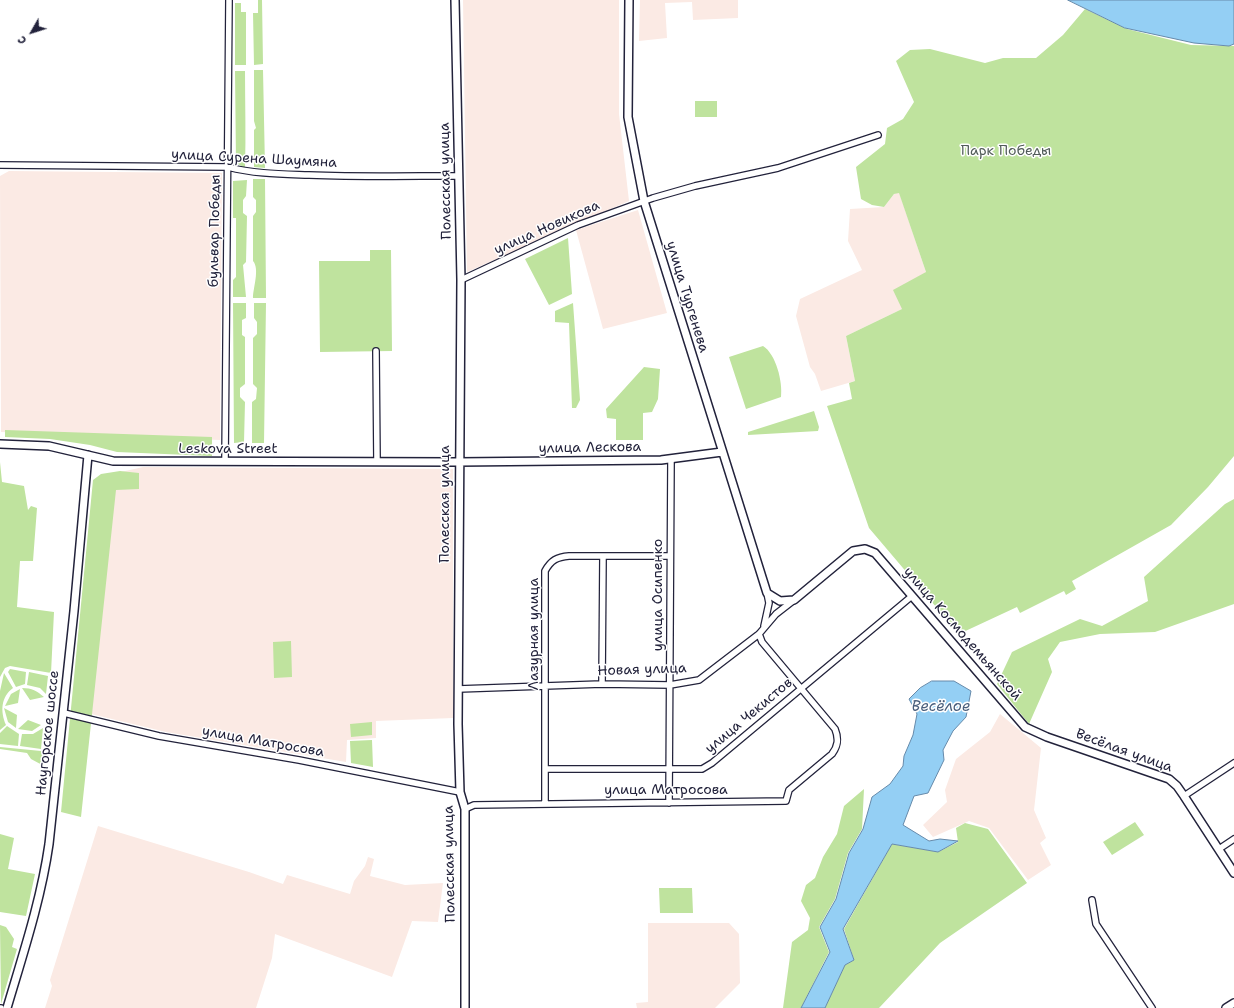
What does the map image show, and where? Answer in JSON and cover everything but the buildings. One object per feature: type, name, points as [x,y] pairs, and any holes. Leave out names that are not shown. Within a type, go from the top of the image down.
[{"type":"main road","name":"Полесская улица","points":[[454,0],[461,280],[458,462],[458,689],[460,792],[465,809],[465,1008]]},
{"type":"main road","name":"улица Тургенева","points":[[629,0],[628,117],[644,201],[767,593]]},
{"type":"main road","name":"Leskova Street","points":[[0,444],[49,446],[113,461],[458,462]]},
{"type":"main road","name":"улица Лескова","points":[[458,462],[671,460],[722,452]]},
{"type":"main road","name":"Наугорское шоссе","points":[[7,1008],[34,919],[45,873],[64,713],[88,455]]},
{"type":"main road","name":"Новая улица","points":[[794,600],[853,551],[865,549],[875,553]]},
{"type":"main road","name":"улица Космодемьянской","points":[[875,553],[1025,728],[1030,731]]},
{"type":"main road","points":[[767,593],[780,601],[794,600]]},
{"type":"main road","name":"Весёлая улица","points":[[1030,731],[1169,779],[1177,786],[1184,796],[1234,873]]},
{"type":"main road","points":[[1226,1008],[1234,1003]]},
{"type":"street","name":"бульвар Победы","points":[[225,461],[229,0]]},
{"type":"street","name":"улица Новикова","points":[[461,280],[578,225],[644,201],[695,186],[778,168],[878,135]]},
{"type":"street","name":"улица Сурена Шаумяна","points":[[0,165],[228,167],[250,173],[268,174],[458,176]]},
{"type":"street","points":[[376,352],[377,462]]},
{"type":"street","name":"улица Осипенко","points":[[669,803],[671,460]]},
{"type":"street","points":[[602,684],[603,556]]},
{"type":"street","name":"Лазурная улица","points":[[545,803],[545,571],[549,563],[562,557],[670,556]]},
{"type":"street","points":[[763,627],[768,603],[767,593]]},
{"type":"street","name":"улица Чекистов","points":[[546,769],[702,769],[712,763],[912,596]]},
{"type":"street","name":"Новая улица","points":[[458,689],[602,684],[670,685],[698,680],[759,634],[763,627],[794,600]]},
{"type":"street","points":[[759,634],[762,642],[800,690]]},
{"type":"street","name":"улица Матросова","points":[[465,809],[474,805],[545,803],[786,801],[789,790],[832,754],[838,741],[835,729],[800,690]]},
{"type":"street","name":"улица Матросова","points":[[64,713],[158,736],[299,760],[460,792]]},
{"type":"street","points":[[1184,796],[1234,763]]},
{"type":"street","points":[[1218,849],[1234,839]]},
{"type":"street","points":[[1092,900],[1096,924],[1152,1008]]},
{"type":"shaded area","points":[[463,0],[619,0],[619,114],[629,201],[467,272]]},
{"type":"shaded area","points":[[640,0],[738,0],[738,18],[693,20],[692,2],[665,3],[667,38],[639,41]]},
{"type":"shaded area","points":[[9,171],[222,173],[220,440],[1,432],[0,176]]},
{"type":"shaded area","points":[[899,192],[926,272],[902,309],[846,336],[855,381],[821,391],[815,374],[810,367],[796,316],[800,299],[862,270],[848,241],[850,209],[884,207],[894,194]]},
{"type":"shaded area","points":[[638,210],[667,313],[603,329],[576,230]]},
{"type":"shaded area","points":[[143,467],[453,469],[453,718],[376,721],[376,738],[347,740],[346,762],[166,732],[87,713],[112,474]]},
{"type":"shaded area","points":[[1000,714],[1041,748],[1034,810],[1046,838],[1040,843],[1051,865],[1028,880],[989,828],[969,821],[933,837],[923,825],[947,802],[945,790],[956,759],[990,732]]},
{"type":"shaded area","points":[[98,826],[249,872],[283,884],[287,875],[350,894],[354,881],[365,866],[368,857],[374,859],[370,876],[405,885],[443,883],[438,922],[412,921],[392,977],[275,934],[272,958],[256,1008],[45,1008],[52,986],[50,980]]},
{"type":"shaded area","points":[[648,923],[729,923],[739,934],[740,983],[715,1008],[637,1008],[636,1003],[648,1002]]},
{"type":"green space","points":[[258,0],[262,0],[263,64],[254,65],[253,13],[258,13]]},
{"type":"green space","points":[[235,3],[241,3],[241,12],[246,12],[246,65],[235,65]]},
{"type":"green space","name":"Парк Победы","points":[[1085,9],[1127,29],[1191,45],[1234,46],[1234,456],[1208,487],[1171,525],[1072,581],[1076,589],[1066,595],[1064,591],[1020,613],[1017,607],[959,634],[869,528],[827,406],[852,399],[849,383],[855,381],[846,336],[902,309],[893,290],[926,272],[899,193],[894,194],[884,207],[872,205],[861,199],[856,167],[885,144],[887,128],[903,119],[914,102],[896,61],[910,50],[930,49],[985,63],[1003,58],[1036,58],[1063,35]]},
{"type":"green space","points":[[254,70],[263,70],[265,168],[254,167],[254,130],[256,128],[254,121]]},
{"type":"green space","points":[[235,71],[245,71],[245,168],[236,163]]},
{"type":"green space","points":[[695,101],[717,101],[717,117],[695,117]]},
{"type":"green space","points":[[253,179],[265,179],[266,298],[253,298],[256,269],[253,261],[253,216],[256,212],[256,200],[253,197]]},
{"type":"green space","points":[[247,180],[246,196],[243,200],[243,213],[247,216],[246,262],[243,265],[246,297],[233,297],[233,280],[236,277],[236,218],[233,218],[233,181]]},
{"type":"green space","points":[[568,238],[572,294],[549,305],[525,259]]},
{"type":"green space","points":[[370,250],[391,250],[392,351],[320,352],[319,261],[370,261]]},
{"type":"green space","points":[[233,303],[246,303],[246,318],[242,320],[242,335],[245,337],[245,384],[240,388],[240,397],[245,402],[244,442],[234,443]]},
{"type":"green space","points":[[254,303],[266,303],[264,443],[252,443],[252,402],[256,399],[257,388],[253,384],[253,338],[257,334],[257,322],[254,318]]},
{"type":"green space","points":[[573,303],[580,400],[576,408],[572,408],[569,323],[555,322],[555,311]]},
{"type":"green space","points":[[763,346],[772,355],[778,369],[781,384],[781,397],[746,409],[729,357]]},
{"type":"green space","points":[[644,367],[660,369],[658,399],[652,412],[643,413],[643,440],[616,440],[616,419],[607,418],[606,409]]},
{"type":"green space","points":[[814,411],[819,427],[818,431],[748,435],[748,432]]},
{"type":"green space","points":[[5,430],[212,437],[212,456],[117,452],[90,445],[50,439],[5,437]]},
{"type":"green space","points":[[0,462],[2,482],[24,486],[28,510],[31,506],[37,508],[33,561],[20,561],[17,607],[54,612],[51,673],[10,666],[5,668],[0,677]]},
{"type":"green space","points":[[120,471],[139,473],[139,489],[116,490],[81,817],[61,812],[93,480],[101,474]]},
{"type":"green space","points":[[1234,499],[1234,604],[1155,632],[1100,634],[1060,642],[1048,659],[1052,672],[1029,724],[997,684],[1012,652],[1080,619],[1102,626],[1148,601],[1144,577],[1225,504]]},
{"type":"green space","points":[[291,641],[292,677],[274,678],[273,642]]},
{"type":"green space","points":[[10,669],[26,672],[25,684],[16,687],[8,672]]},
{"type":"green space","points":[[29,672],[48,676],[46,694],[40,688],[27,685]]},
{"type":"green space","points":[[4,673],[13,688],[4,700],[2,710],[6,725],[0,730],[0,691]]},
{"type":"green space","points":[[22,688],[34,690],[44,697],[30,700]]},
{"type":"green space","points":[[20,689],[18,703],[5,706],[11,694]]},
{"type":"green space","points":[[4,708],[17,715],[16,728],[8,722]]},
{"type":"green space","points":[[28,720],[41,725],[32,731],[18,729]]},
{"type":"green space","points":[[372,722],[372,735],[351,737],[350,724]]},
{"type":"green space","points":[[7,726],[19,734],[18,746],[0,744],[0,733]]},
{"type":"green space","points":[[43,728],[41,749],[20,746],[22,734],[33,734]]},
{"type":"green space","points":[[372,740],[373,767],[351,763],[350,741]]},
{"type":"green space","points":[[0,747],[41,751],[44,758],[44,766],[31,759],[27,753],[0,749]]},
{"type":"green space","points":[[864,789],[862,829],[848,853],[835,899],[819,927],[829,952],[801,1008],[783,1008],[792,942],[808,930],[810,918],[801,901],[806,885],[815,878],[823,857],[837,834],[844,806]]},
{"type":"green space","points":[[1135,822],[1144,835],[1112,855],[1103,842]]},
{"type":"green space","points":[[965,823],[988,829],[1027,883],[940,943],[879,1008],[825,1008],[845,965],[854,960],[844,929],[892,844],[938,852],[958,842],[956,828]]},
{"type":"green space","points":[[0,834],[14,838],[8,869],[35,874],[26,916],[0,912]]},
{"type":"green space","points":[[659,888],[692,888],[693,913],[660,913]]},
{"type":"green space","points":[[0,925],[6,927],[14,939],[12,947],[17,949],[1,1004]]},
{"type":"water","points":[[1068,0],[1234,0],[1234,44],[1229,46],[1194,43],[1125,28]]},
{"type":"water","name":"Весёлое","points":[[932,681],[954,681],[971,691],[966,717],[953,731],[943,750],[944,760],[928,793],[914,796],[903,825],[929,841],[940,839],[958,841],[938,852],[892,844],[843,929],[854,960],[845,965],[825,1008],[801,1008],[830,952],[820,927],[836,899],[849,853],[863,829],[872,797],[890,784],[903,766],[904,756],[913,735],[917,714],[909,699],[920,688]]}]
